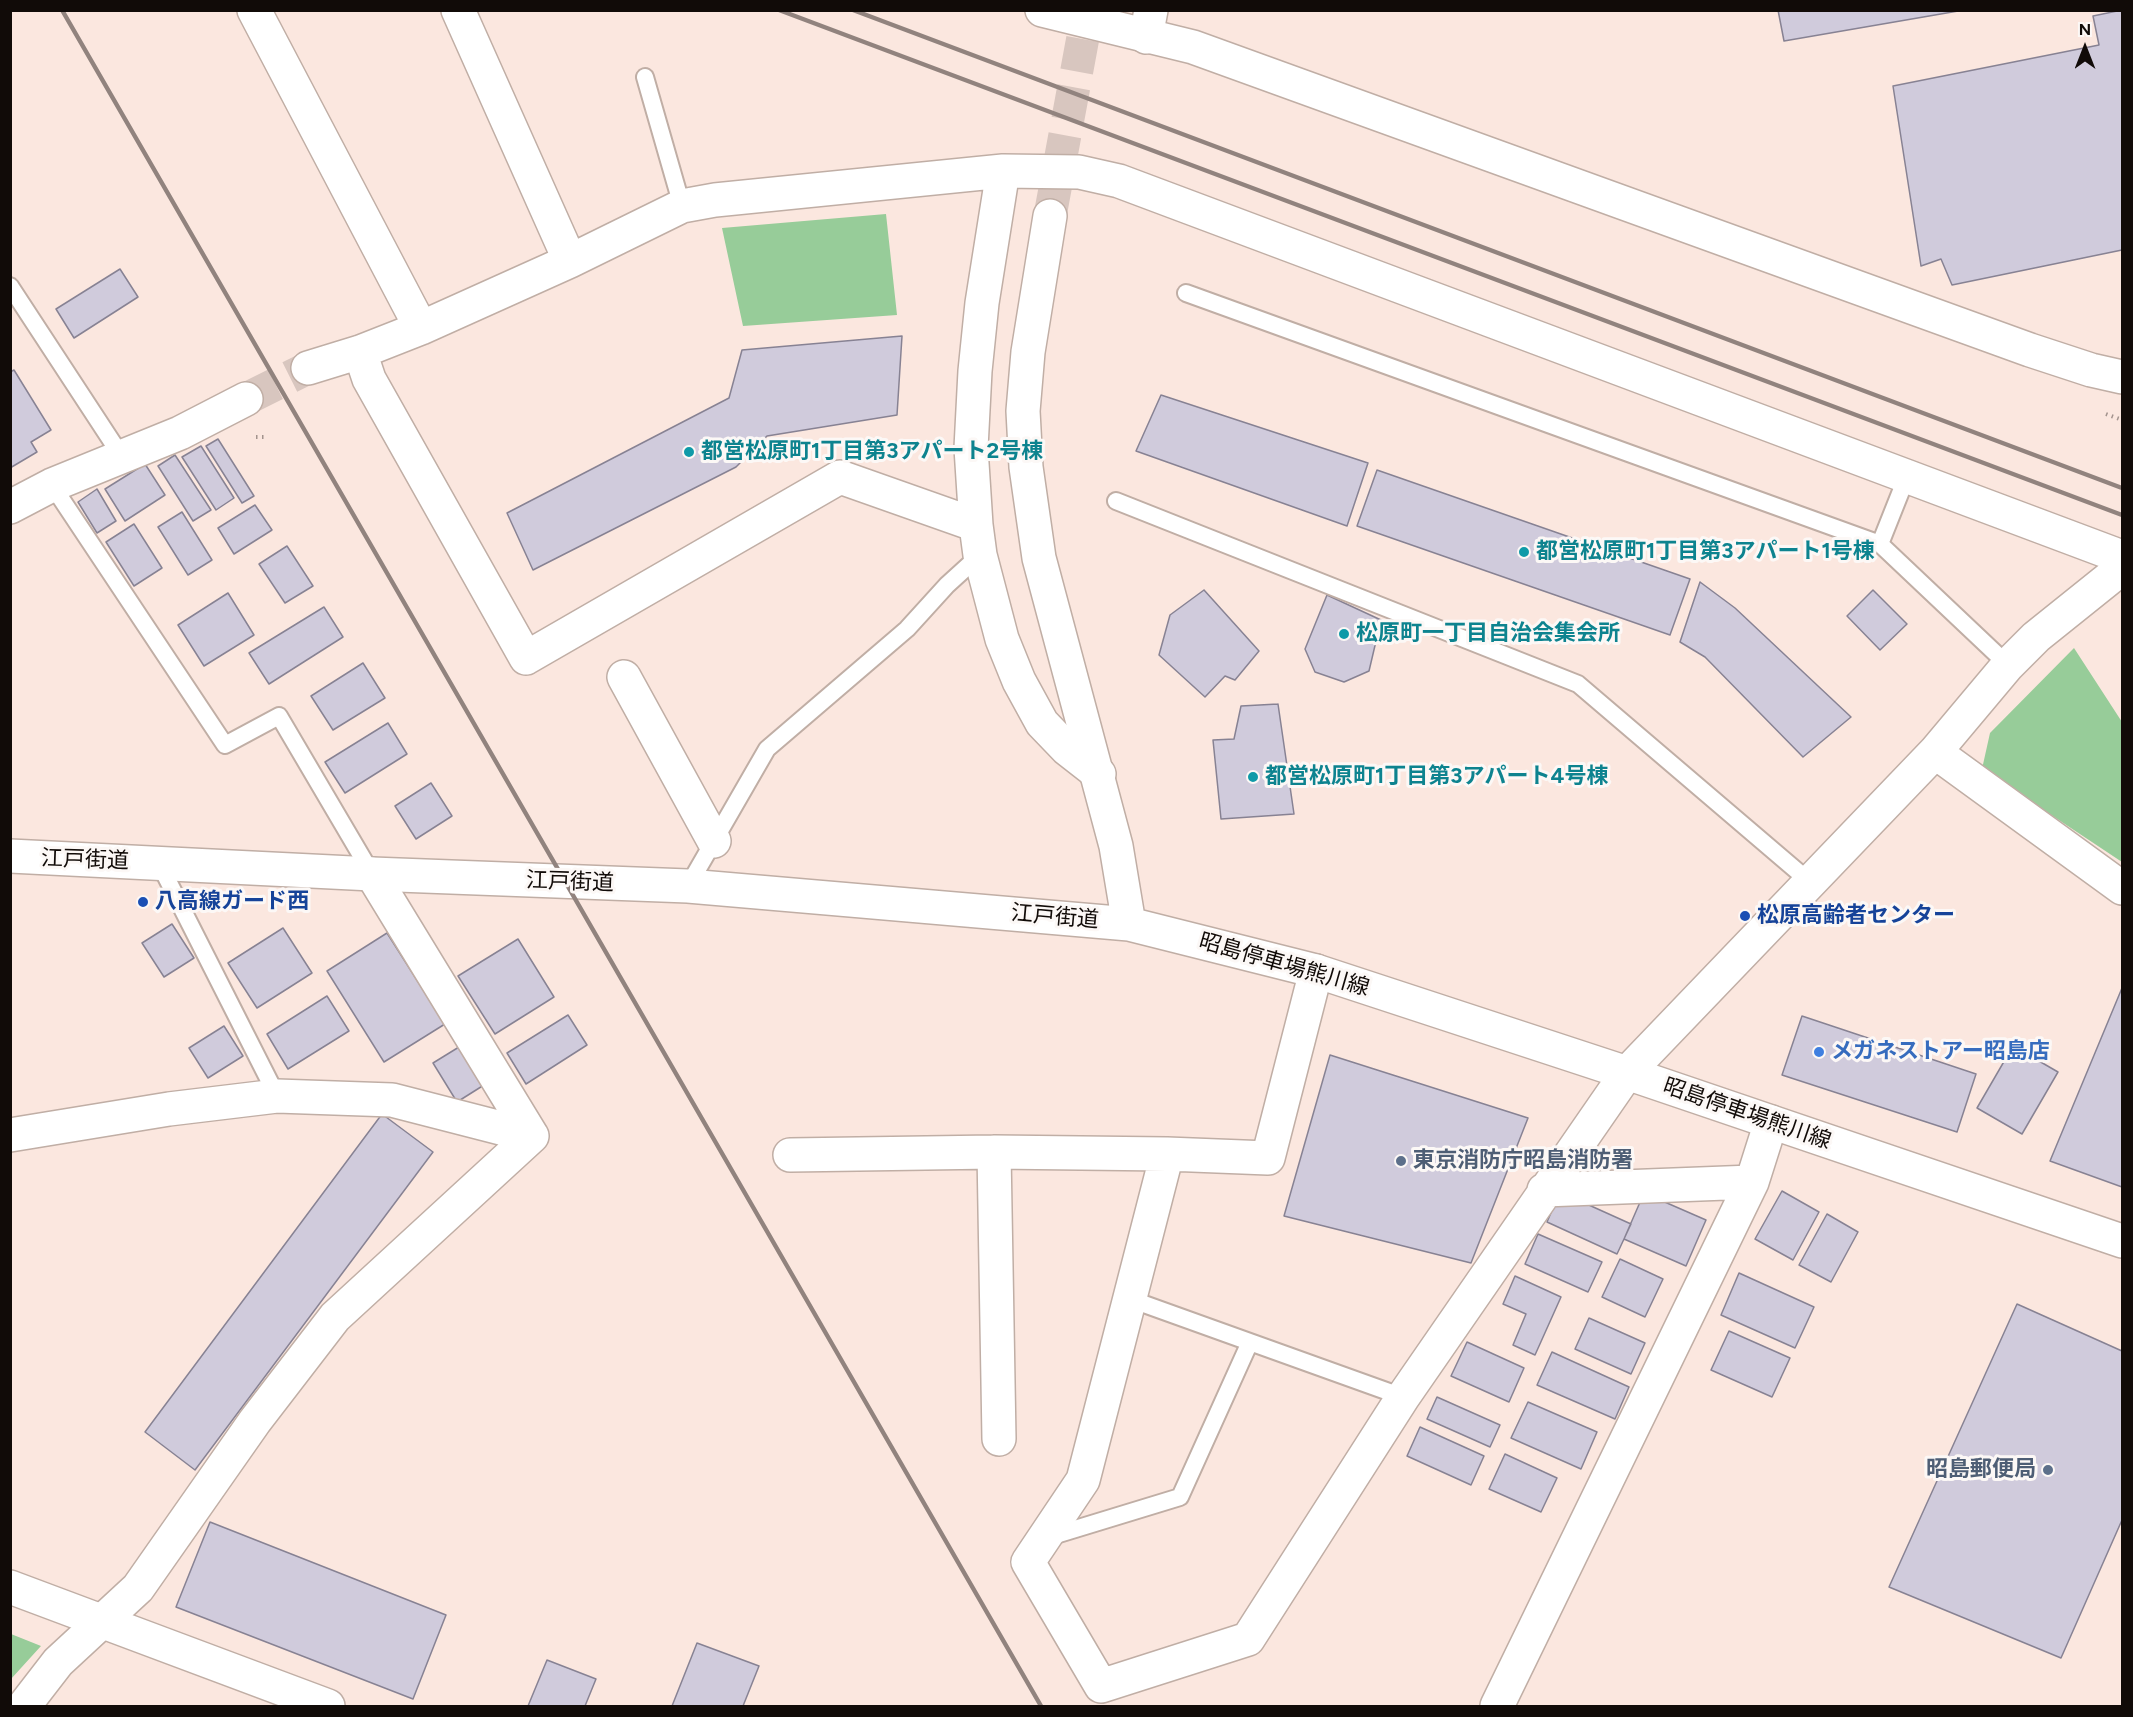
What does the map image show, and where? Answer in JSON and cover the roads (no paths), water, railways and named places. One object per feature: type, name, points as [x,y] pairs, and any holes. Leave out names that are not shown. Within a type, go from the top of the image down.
[{"type":"street","points":[[254,10],[421,328]]},
{"type":"street","points":[[458,10],[570,261]]},
{"type":"street","points":[[1042,10],[1148,24],[1193,47],[2030,350],[2091,370],[2122,377]]},
{"type":"street","points":[[1003,171],[982,303],[975,371],[971,448],[978,540],[1002,639],[1019,681],[1042,723],[1067,749],[1098,774]]},
{"type":"street","points":[[308,368],[360,352],[421,328],[570,261],[682,207],[715,200],[1003,171],[1078,172],[1119,181],[2122,557]]},
{"type":"street","points":[[1050,216],[1028,352],[1023,411],[1026,467],[1038,558],[1116,846],[1129,924]]},
{"type":"street","points":[[360,352],[369,379],[526,658],[840,477],[978,540]]},
{"type":"street","points":[[10,507],[52,485],[180,433],[246,399]]},
{"type":"street","points":[[1167,1154],[1083,1480],[1028,1562],[1101,1686],[1248,1639],[1403,1397],[1627,1073],[1935,752],[2008,665],[2036,637],[2122,567]]},
{"type":"street","points":[[624,677],[714,841]]},
{"type":"street","points":[[1935,752],[2122,888]]},
{"type":"street","name":"江戸街道","points":[[10,856],[372,874],[688,886],[1129,924]]},
{"type":"street","points":[[372,874],[532,1136]]},
{"type":"street","name":"昭島停車場熊川線","points":[[1129,924],[1316,971],[1627,1073],[2122,1241]]},
{"type":"street","points":[[790,1155],[994,1152],[1268,1158],[1316,971]]},
{"type":"street","points":[[10,1135],[170,1109],[277,1096],[392,1100],[532,1136]]},
{"type":"street","points":[[1497,1707],[1752,1182],[1771,1122]]},
{"type":"street","points":[[24,1707],[58,1662],[138,1588],[255,1421],[335,1317],[532,1136]]},
{"type":"street","points":[[994,1152],[999,1439]]},
{"type":"street","points":[[1544,1190],[1752,1182]]},
{"type":"street","points":[[10,1587],[328,1707]]},
{"type":"lane","points":[[645,77],[682,207]]},
{"type":"lane","points":[[10,286],[122,457]]},
{"type":"lane","points":[[1186,293],[1880,544],[2008,665]]},
{"type":"lane","points":[[1880,544],[1907,476]]},
{"type":"lane","points":[[52,485],[225,745],[279,716],[372,874]]},
{"type":"lane","points":[[1116,501],[1578,684],[1810,882]]},
{"type":"lane","points":[[688,886],[767,748],[907,629],[947,585],[978,540]]},
{"type":"lane","points":[[159,862],[277,1096]]},
{"type":"lane","points":[[1130,1299],[1403,1397]]},
{"type":"lane","points":[[1043,1539],[1180,1497],[1250,1342]]},
{"type":"tunnel","points":[[1050,216],[1088,10]]},
{"type":"tunnel","points":[[246,399],[308,368]]},
{"type":"railway","points":[[62,10],[1041,1706]]},
{"type":"railway","points":[[779,10],[2122,515]]},
{"type":"railway","points":[[853,10],[2122,488]]},
{"type":"place","name":"都営松原町1丁目第3アパート2号棟","points":[[689,452]]},
{"type":"place","name":"都営松原町1丁目第3アパート1号棟","points":[[1524,552]]},
{"type":"place","name":"松原町一丁目自治会集会所","points":[[1344,634]]},
{"type":"place","name":"都営松原町1丁目第3アパート4号棟","points":[[1253,777]]},
{"type":"place","name":"八高線ガード西","points":[[143,902]]},
{"type":"place","name":"松原高齢者センター","points":[[1745,916]]},
{"type":"place","name":"メガネストアー昭島店","points":[[1819,1052]]},
{"type":"place","name":"東京消防庁昭島消防署","points":[[1401,1161]]},
{"type":"place","name":"昭島郵便局","points":[[2048,1470]]}]
